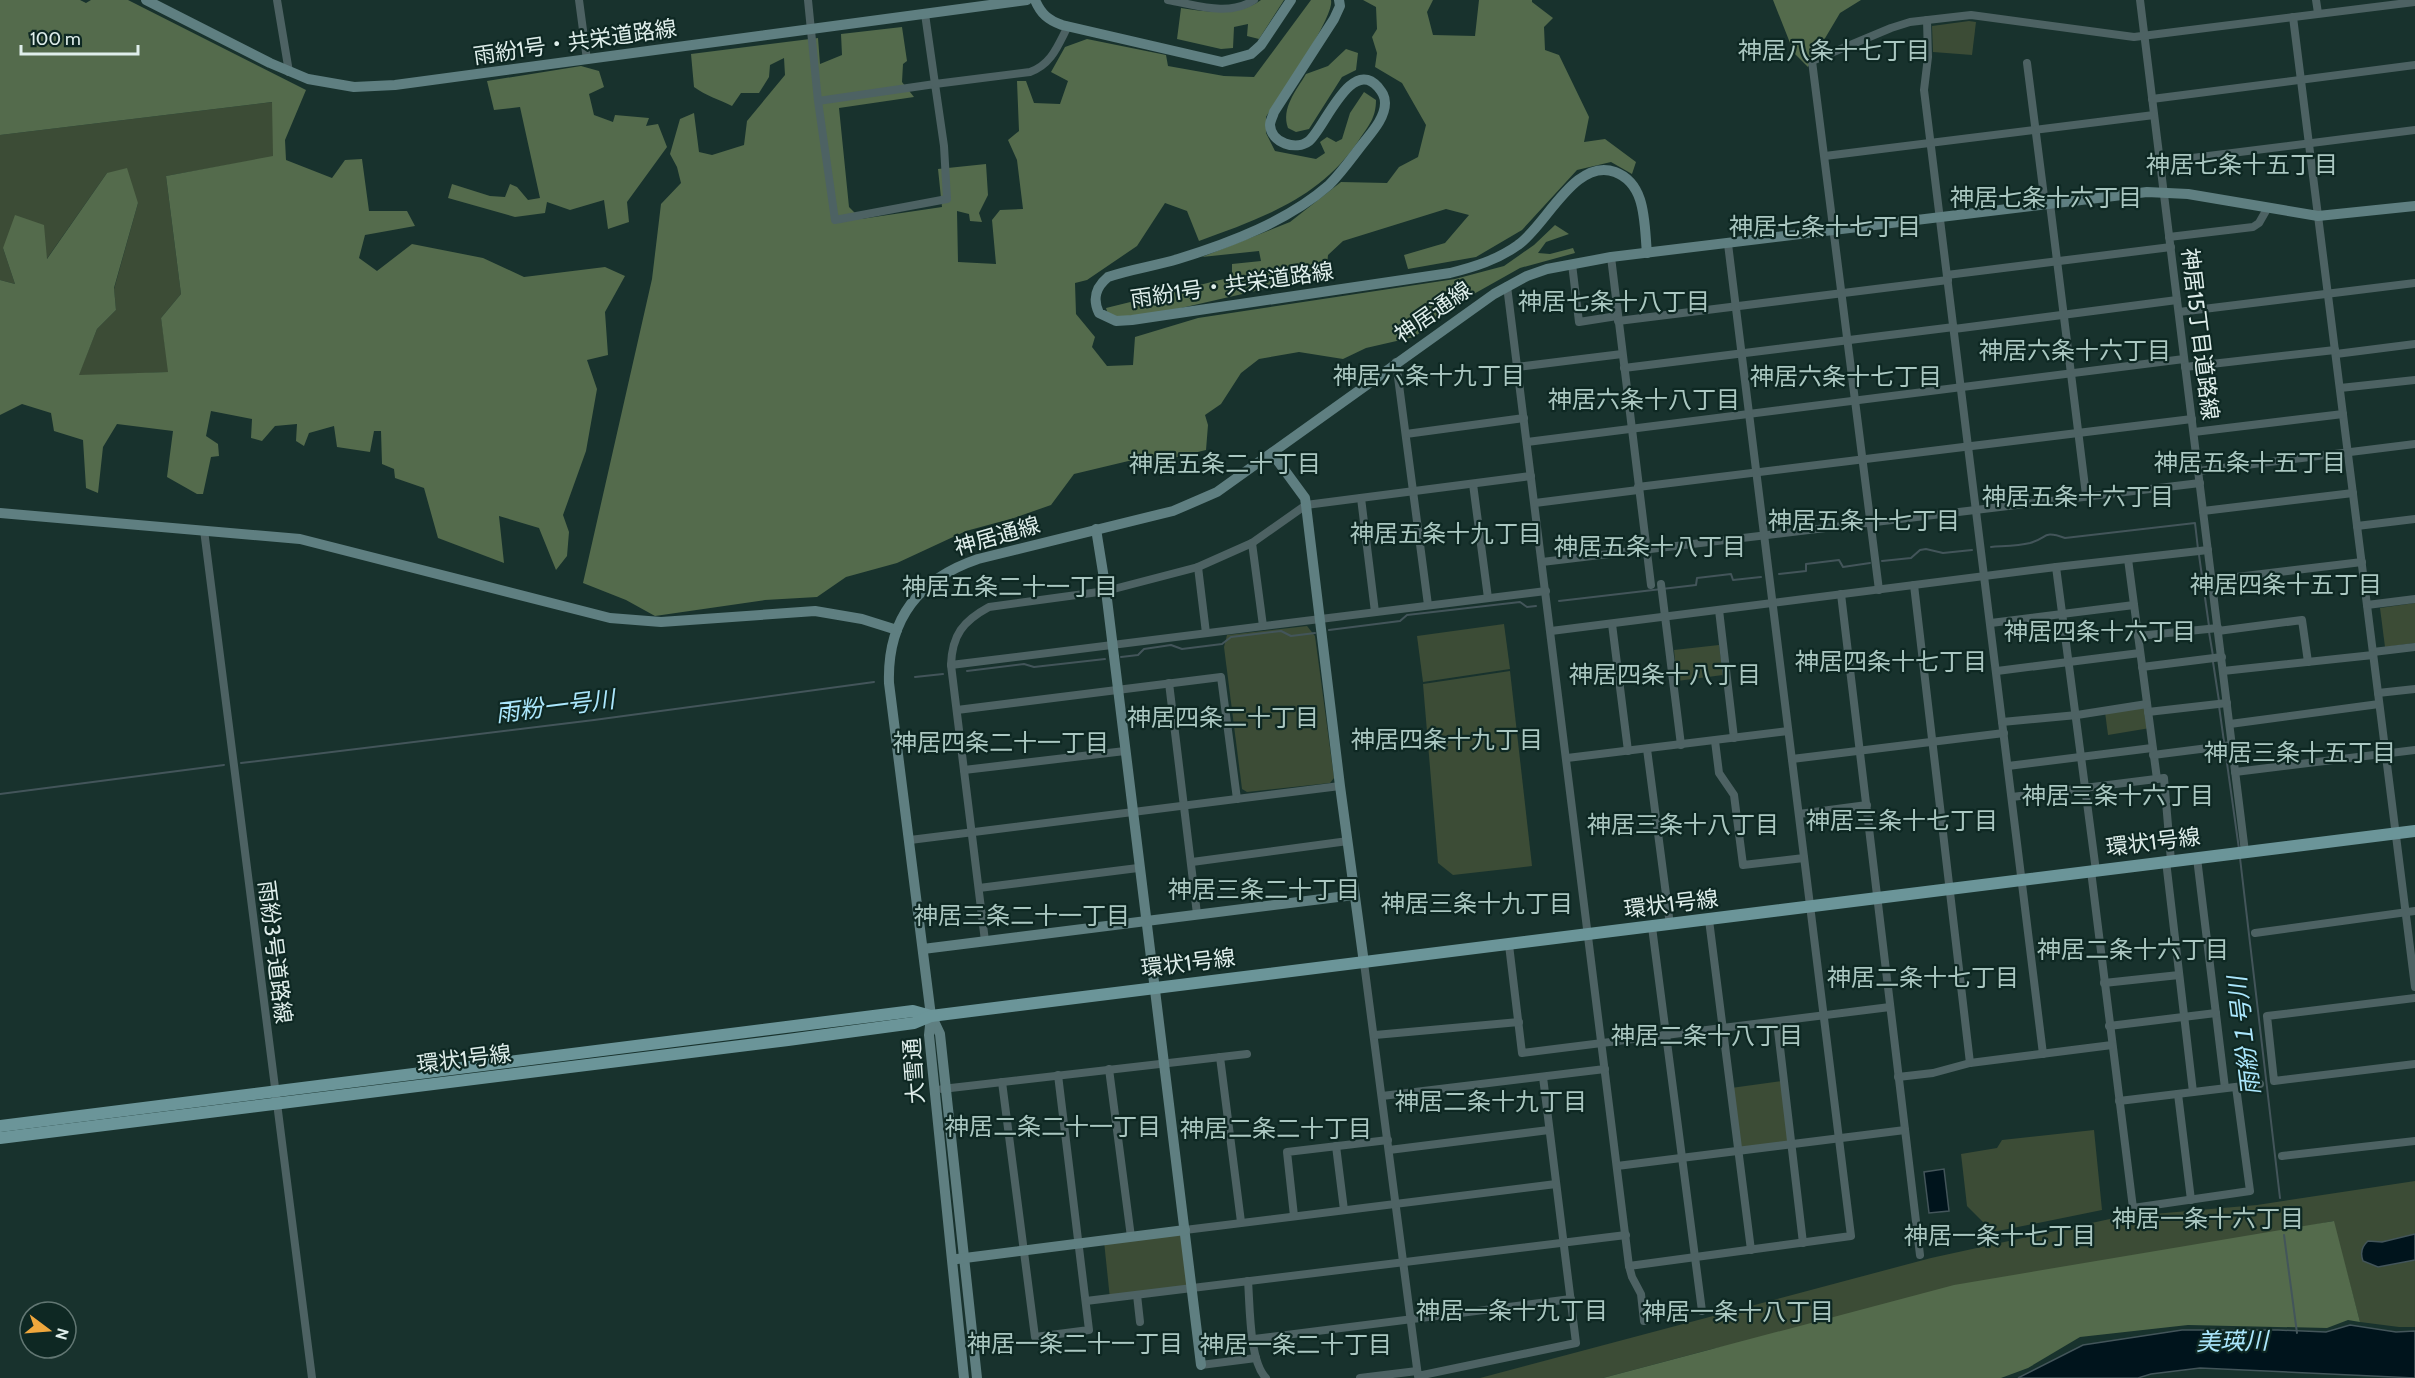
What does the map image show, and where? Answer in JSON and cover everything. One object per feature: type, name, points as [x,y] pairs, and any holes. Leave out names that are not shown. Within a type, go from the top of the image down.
[{"type":"main road","name":"環状1号線","points":[[0,1126],[799,1039],[914,1023],[932,1016],[2415,831]]},
{"type":"main road","name":"環状1号線","points":[[0,1138],[276,1097]]},
{"type":"street","name":"雨紛1号・共栄道路線","points":[[146,0],[290,72],[324,83],[367,87],[587,60],[1027,0]]},
{"type":"street","points":[[277,0],[290,72]]},
{"type":"street","points":[[579,0],[587,60]]},
{"type":"street","points":[[808,0],[818,100],[835,220],[947,199],[944,146],[925,14]]},
{"type":"street","points":[[1035,0],[1040,11],[1048,20],[1222,62],[1251,54],[1261,45],[1291,0]]},
{"type":"street","points":[[1168,0],[1224,10],[1243,7],[1254,0]]},
{"type":"street","name":"雨紛1号・共栄道路線","points":[[1339,0],[1340,6],[1334,19],[1274,112],[1270,125],[1274,135],[1280,141],[1300,145],[1310,141],[1343,92],[1355,82],[1365,80],[1376,84],[1384,95],[1386,105],[1379,121],[1342,170],[1310,201],[1248,233],[1178,259],[1108,277],[1099,284],[1095,296],[1095,304],[1099,313],[1116,321],[1132,320],[1450,273],[1475,267],[1520,244],[1576,181],[1591,171],[1604,170],[1622,175],[1637,189],[1641,201],[1647,253]]},
{"type":"street","name":"神居15丁目道路線","points":[[2140,0],[2246,852]]},
{"type":"street","points":[[2316,0],[2318,13]]},
{"type":"street","points":[[1879,590],[1812,61],[1891,28],[1926,20],[1971,15],[2134,37],[2318,13],[2367,4],[2415,2]]},
{"type":"street","points":[[2293,16],[2415,987]]},
{"type":"street","points":[[1926,20],[1928,57],[1924,90],[2043,1054]]},
{"type":"street","points":[[818,100],[1030,72],[1042,68],[1050,61],[1068,26]]},
{"type":"street","points":[[2027,63],[2057,261],[2086,495]]},
{"type":"street","points":[[2152,99],[2415,65]]},
{"type":"street","points":[[1825,156],[2154,115]]},
{"type":"street","points":[[2160,162],[2415,130]]},
{"type":"street","name":"神居通線","points":[[932,1016],[889,683],[890,663],[897,630],[905,612],[918,593],[954,567],[978,559],[1173,511],[1217,492],[1478,303],[1507,286],[1547,269],[1611,257],[2146,192],[2164,192],[2318,216],[2415,206]]},
{"type":"street","points":[[2169,237],[2253,227],[2259,223],[2267,208]]},
{"type":"street","points":[[1629,1266],[1851,1236],[1728,244]]},
{"type":"street","points":[[1572,264],[1579,322],[1735,306],[2171,247]]},
{"type":"street","points":[[1611,257],[1651,585]]},
{"type":"street","points":[[2179,312],[2415,282]]},
{"type":"street","points":[[1507,286],[1629,1266],[1641,1294],[1644,1321]]},
{"type":"street","points":[[1624,368],[2177,300]]},
{"type":"street","points":[[1527,442],[2071,374],[2415,344]]},
{"type":"street","points":[[1517,367],[1622,354]]},
{"type":"street","points":[[1396,362],[1428,606]]},
{"type":"street","points":[[2340,388],[2415,380]]},
{"type":"street","points":[[2194,432],[2343,414]]},
{"type":"street","points":[[1406,434],[1524,418]]},
{"type":"street","points":[[1535,503],[1756,472],[2192,419]]},
{"type":"street","points":[[2198,471],[2415,444]]},
{"type":"street","points":[[1272,453],[1305,498],[1354,895],[1375,1035],[1418,1376],[1576,1343],[1543,1077]]},
{"type":"street","points":[[985,941],[951,665],[952,649],[963,626],[974,615],[989,607],[1106,591],[1198,567],[1252,543],[1306,505],[1531,476]]},
{"type":"street","points":[[1542,562],[2200,483]]},
{"type":"street","points":[[1473,484],[1488,598]]},
{"type":"street","points":[[2203,511],[2353,493]]},
{"type":"street","points":[[1360,498],[1375,612]]},
{"type":"street","points":[[0,513],[300,539],[610,618],[661,622],[815,611],[862,619],[897,630]]},
{"type":"street","points":[[2357,525],[2415,519]]},
{"type":"street","points":[[1096,529],[1106,591],[1138,868],[1201,1365],[1256,1358]]},
{"type":"street","name":"雨紛3号道路線","points":[[204,530],[312,1378]]},
{"type":"street","points":[[1252,543],[1263,626]]},
{"type":"street","points":[[1551,631],[2208,550]]},
{"type":"street","points":[[2128,559],[2157,779]]},
{"type":"street","points":[[2212,580],[2362,562]]},
{"type":"street","points":[[1198,567],[1206,633]]},
{"type":"street","points":[[2056,567],[2086,788],[2104,983],[2133,1208],[2250,1191],[2236,1087]]},
{"type":"street","points":[[1661,584],[1681,745]]},
{"type":"street","points":[[1914,585],[1970,1063]]},
{"type":"street","points":[[951,665],[1546,591]]},
{"type":"street","points":[[1841,594],[1920,1255]]},
{"type":"street","points":[[2367,605],[2415,599]]},
{"type":"street","points":[[1991,623],[2134,605]]},
{"type":"street","points":[[1719,610],[1734,738]]},
{"type":"street","points":[[2138,636],[2302,620],[2308,662]]},
{"type":"street","points":[[1612,624],[1628,751]]},
{"type":"street","points":[[2223,671],[2415,647]]},
{"type":"street","points":[[1996,671],[2140,653]]},
{"type":"street","points":[[2142,667],[2222,657]]},
{"type":"street","points":[[957,710],[1221,677],[1238,800]]},
{"type":"street","points":[[1169,683],[1197,914]]},
{"type":"street","points":[[2378,693],[2415,688]]},
{"type":"street","points":[[2002,722],[2227,703]]},
{"type":"street","points":[[2230,724],[2379,704]]},
{"type":"street","points":[[1567,758],[1788,731]]},
{"type":"street","points":[[1792,759],[2004,733]]},
{"type":"street","points":[[1715,741],[1719,772],[1734,795],[1743,865],[1804,858]]},
{"type":"street","points":[[2008,766],[2082,757],[2232,745]]},
{"type":"street","points":[[1647,749],[1670,925]]},
{"type":"street","points":[[2235,772],[2415,750]]},
{"type":"street","points":[[964,770],[1125,751]]},
{"type":"street","points":[[2012,797],[2164,778],[2168,861],[2193,1092]]},
{"type":"street","points":[[910,840],[1340,786]]},
{"type":"street","points":[[1798,814],[1867,805]]},
{"type":"street","points":[[1192,862],[1348,842]]},
{"type":"street","points":[[2197,858],[2225,1088]]},
{"type":"street","points":[[979,888],[1138,868]]},
{"type":"street","points":[[923,949],[1354,895]]},
{"type":"street","points":[[2255,933],[2415,911]]},
{"type":"street","points":[[1709,920],[1751,1250]]},
{"type":"street","points":[[1652,927],[1702,1311]]},
{"type":"street","points":[[1509,945],[1522,1053],[1890,1007]]},
{"type":"street","points":[[2104,983],[2179,975]]},
{"type":"street","points":[[2415,998],[2267,1016],[2274,1081],[2415,1064]]},
{"type":"street","points":[[2109,1026],[2216,1013]]},
{"type":"street","name":"大雪通","points":[[932,1016],[929,1035],[940,1090],[959,1259],[977,1378]]},
{"type":"street","points":[[1375,1035],[1519,1022]]},
{"type":"street","points":[[1777,1022],[1803,1243]]},
{"type":"street","points":[[1898,1077],[1933,1073],[1970,1063],[2112,1045]]},
{"type":"street","points":[[940,1090],[1247,1054]]},
{"type":"street","points":[[1220,1057],[1241,1222]]},
{"type":"street","points":[[1109,1069],[1131,1237]]},
{"type":"street","points":[[1382,1096],[1605,1069]]},
{"type":"street","points":[[1002,1082],[1035,1337],[1089,1330],[1058,1075]]},
{"type":"street","points":[[2119,1101],[2260,1084]]},
{"type":"street","points":[[2178,1094],[2191,1200]]},
{"type":"street","points":[[1389,1150],[1549,1130]]},
{"type":"street","points":[[1617,1166],[1905,1130]]},
{"type":"street","points":[[1294,1216],[1287,1152],[1388,1140]]},
{"type":"street","points":[[2282,1156],[2415,1141]]},
{"type":"street","points":[[1336,1146],[1344,1210]]},
{"type":"street","points":[[959,1259],[1556,1184]]},
{"type":"street","points":[[1086,1301],[1626,1234]]},
{"type":"street","name":"大雪通","points":[[959,1259],[964,1378]]},
{"type":"street","points":[[1248,1281],[1256,1358],[1261,1373],[1266,1378]]},
{"type":"street","points":[[1137,1295],[1140,1322]]},
{"type":"street","points":[[1254,1339],[1571,1299]]},
{"type":"street","points":[[1360,1378],[1417,1371]]},
{"type":"green space","points":[[0,0],[80,0],[86,3],[91,0],[128,0],[306,90],[285,140],[286,160],[332,178],[345,160],[362,159],[369,211],[407,211],[415,226],[365,235],[359,258],[377,271],[412,244],[483,258],[524,277],[605,267],[625,276],[605,312],[608,355],[587,360],[597,389],[586,451],[563,515],[569,532],[567,556],[556,570],[539,528],[499,516],[504,563],[438,538],[424,488],[395,478],[394,469],[382,464],[381,431],[374,431],[370,452],[337,447],[334,426],[309,433],[304,446],[296,441],[297,424],[275,426],[262,441],[251,438],[252,419],[211,411],[206,436],[218,444],[219,456],[211,457],[203,494],[197,494],[167,477],[173,431],[117,424],[103,447],[98,493],[86,488],[83,440],[54,431],[51,413],[22,404],[0,415],[0,280],[15,284],[3,248],[15,215],[44,225],[47,259],[107,173],[127,168],[138,203],[114,288],[116,310],[97,329],[79,375],[168,372],[161,318],[181,294],[166,176],[273,156],[272,102],[0,135]]},
{"type":"green space","points":[[1261,0],[1284,0],[1259,39],[1247,36],[1248,24],[1234,27],[1233,48],[1221,49],[1177,39],[1181,8],[1212,12],[1233,11]]},
{"type":"green space","points":[[1311,0],[1331,0],[1330,9],[1315,39],[1266,117],[1266,133],[1275,151],[1316,159],[1325,153],[1320,142],[1327,137],[1336,142],[1342,139],[1350,113],[1364,92],[1376,100],[1375,112],[1371,121],[1343,160],[1326,177],[1308,192],[1288,204],[1245,224],[1199,241],[1187,211],[1165,203],[1137,246],[1087,280],[1075,283],[1076,314],[1095,337],[1092,347],[1107,366],[1133,365],[1135,337],[1198,318],[1455,279],[1504,266],[1534,245],[1555,225],[1569,234],[1546,242],[1538,253],[1550,254],[1573,248],[1575,253],[1520,268],[1472,295],[1414,337],[1366,348],[1343,359],[1299,352],[1259,359],[1241,373],[1221,404],[1205,415],[1208,425],[1206,450],[1173,458],[1141,458],[1074,474],[1051,505],[966,531],[897,563],[846,577],[817,597],[765,600],[655,616],[626,600],[583,583],[652,279],[661,204],[681,183],[677,167],[670,154],[680,119],[694,113],[699,152],[712,155],[744,145],[747,121],[785,75],[784,58],[770,65],[769,77],[759,93],[741,93],[732,106],[694,87],[691,54],[818,38],[820,64],[842,55],[841,34],[902,27],[907,61],[903,64],[902,82],[914,97],[839,108],[849,207],[861,219],[942,207],[938,169],[986,164],[988,195],[979,213],[982,222],[970,221],[969,214],[957,211],[958,262],[996,264],[992,220],[1000,210],[1023,209],[1017,160],[1008,140],[1019,131],[1017,81],[1026,81],[1034,103],[1060,104],[1068,81],[1051,72],[1065,47],[1087,39],[1166,55],[1168,66],[1224,76],[1254,77]]},
{"type":"green space","points":[[1363,0],[1433,0],[1427,12],[1433,35],[1475,36],[1479,0],[1532,0],[1553,18],[1544,27],[1545,50],[1559,55],[1589,117],[1584,142],[1605,139],[1636,162],[1632,174],[1611,162],[1577,170],[1522,230],[1476,257],[1408,269],[1404,255],[1445,243],[1469,215],[1446,209],[1343,241],[1328,255],[1326,275],[1111,324],[1106,308],[1232,277],[1232,264],[1261,261],[1259,251],[1202,257],[1290,222],[1341,182],[1387,183],[1399,167],[1418,157],[1426,125],[1402,83],[1375,67],[1377,53],[1372,37],[1377,29],[1376,7]]},
{"type":"green space","points":[[1773,0],[1861,0],[1840,13],[1808,67],[1794,53]]},
{"type":"green space","points":[[1976,22],[1972,55],[1933,52],[1932,26]]},
{"type":"green space","points":[[1346,49],[1358,53],[1356,70],[1342,77],[1309,129],[1296,132],[1288,128],[1286,114],[1288,107],[1306,74],[1328,66]]},
{"type":"green space","points":[[581,66],[599,71],[604,87],[589,94],[594,115],[613,122],[615,115],[649,118],[646,126],[658,124],[667,147],[627,202],[629,222],[608,229],[604,200],[570,210],[547,202],[545,213],[515,217],[448,198],[452,184],[490,196],[505,197],[510,184],[517,187],[528,200],[540,198],[520,107],[494,110],[487,81]]},
{"type":"green space","points":[[273,102],[273,157],[166,176],[181,294],[161,318],[169,372],[78,376],[97,329],[116,310],[114,289],[138,203],[107,173],[46,260],[3,248],[15,284],[0,280],[0,135]]},
{"type":"green space","points":[[2415,603],[2415,643],[2385,647],[2380,608]]},
{"type":"green space","points":[[1504,624],[1510,669],[1423,682],[1417,636]]},
{"type":"green space","points":[[1307,626],[1315,636],[1334,778],[1330,783],[1247,792],[1242,789],[1224,647],[1227,635]]},
{"type":"green space","points":[[1719,645],[1723,675],[1677,681],[1674,650]]},
{"type":"green space","points":[[1510,671],[1532,866],[1453,875],[1438,863],[1423,684]]},
{"type":"green space","points":[[2145,705],[2150,728],[2108,735],[2105,712]]},
{"type":"green space","points":[[1782,1081],[1790,1144],[1738,1151],[1731,1088]]},
{"type":"green space","points":[[2094,1130],[2102,1210],[1993,1232],[1967,1206],[1961,1154],[1997,1148],[2002,1140]]},
{"type":"green space","points":[[2415,1181],[2415,1327],[2360,1322],[2333,1221],[1712,1349],[1603,1378],[1480,1378],[1931,1258],[2119,1217],[2257,1205]]},
{"type":"green space","points":[[2334,1221],[2360,1322],[2348,1320],[2327,1328],[2188,1325],[2080,1337],[2028,1368],[2001,1378],[1603,1378],[1954,1285]]},
{"type":"green space","points":[[1185,1230],[1191,1288],[1110,1299],[1104,1241]]},
{"type":"water","points":[[1944,1169],[1949,1211],[1929,1213],[1924,1172]]},
{"type":"water","points":[[2415,1234],[2415,1260],[2378,1267],[2363,1261],[2362,1250],[2368,1241],[2382,1242]]},
{"type":"water","name":"美瑛川","points":[[2350,1325],[2396,1332],[2415,1331],[2415,1378],[2200,1368],[2151,1374],[2138,1378],[2018,1378],[2083,1345],[2182,1330],[2326,1332]]},
{"type":"waterway","points":[[1991,547],[2025,544],[2049,535],[2065,538],[2195,523],[2198,549]]},
{"type":"waterway","points":[[1882,561],[1911,558],[1920,550],[1926,549],[1943,553],[1972,550]]},
{"type":"waterway","points":[[2199,555],[2209,626]]},
{"type":"waterway","points":[[1779,574],[1806,571],[1806,564],[1839,560],[1843,567],[1870,563]]},
{"type":"waterway","points":[[1559,601],[1696,585],[1697,578],[1731,574],[1733,580],[1761,577]]},
{"type":"waterway","points":[[1329,630],[1400,621],[1407,615],[1520,602],[1527,607],[1536,606]]},
{"type":"waterway","points":[[1121,657],[1138,655],[1144,649],[1171,645],[1182,649],[1222,644],[1231,637],[1281,631],[1291,636],[1315,633]]},
{"type":"waterway","points":[[2209,632],[2213,656]]},
{"type":"waterway","points":[[967,671],[1024,664],[1034,667],[1105,659]]},
{"type":"waterway","points":[[2213,662],[2219,701]]},
{"type":"waterway","points":[[915,677],[943,674]]},
{"type":"waterway","name":"雨粉一号川","points":[[241,763],[594,720],[874,682]]},
{"type":"waterway","points":[[2219,706],[2239,849]]},
{"type":"waterway","name":"雨粉一号川","points":[[0,794],[224,765]]},
{"type":"waterway","name":"雨紛１号川","points":[[2240,858],[2280,1198]]},
{"type":"waterway","name":"雨紛１号川","points":[[2284,1235],[2297,1333]]},
{"type":"district","name":"神居八条十七丁目","points":[[1834,50]]},
{"type":"district","name":"神居七条十五丁目","points":[[2242,164]]},
{"type":"district","name":"神居七条十六丁目","points":[[2046,197]]},
{"type":"district","name":"神居七条十七丁目","points":[[1825,226]]},
{"type":"district","name":"神居七条十八丁目","points":[[1614,301]]},
{"type":"district","name":"神居六条十六丁目","points":[[2075,350]]},
{"type":"district","name":"神居六条十九丁目","points":[[1429,375]]},
{"type":"district","name":"神居六条十七丁目","points":[[1846,376]]},
{"type":"district","name":"神居六条十八丁目","points":[[1644,399]]},
{"type":"district","name":"神居五条十五丁目","points":[[2250,462]]},
{"type":"district","name":"神居五条二十丁目","points":[[1225,463]]},
{"type":"district","name":"神居五条十六丁目","points":[[2078,496]]},
{"type":"district","name":"神居五条十七丁目","points":[[1864,520]]},
{"type":"district","name":"神居五条十九丁目","points":[[1446,533]]},
{"type":"district","name":"神居五条十八丁目","points":[[1650,546]]},
{"type":"district","name":"神居四条十五丁目","points":[[2286,584]]},
{"type":"district","name":"神居五条二十一丁目","points":[[1010,586]]},
{"type":"district","name":"神居四条十六丁目","points":[[2100,631]]},
{"type":"district","name":"神居四条十七丁目","points":[[1891,661]]},
{"type":"district","name":"神居四条十八丁目","points":[[1665,674]]},
{"type":"district","name":"神居四条二十丁目","points":[[1223,717]]},
{"type":"district","name":"神居四条十九丁目","points":[[1447,739]]},
{"type":"district","name":"神居四条二十一丁目","points":[[1001,742]]},
{"type":"district","name":"神居三条十五丁目","points":[[2300,752]]},
{"type":"district","name":"神居三条十六丁目","points":[[2118,795]]},
{"type":"district","name":"神居三条十七丁目","points":[[1902,820]]},
{"type":"district","name":"神居三条十八丁目","points":[[1683,824]]},
{"type":"district","name":"神居三条二十丁目","points":[[1264,889]]},
{"type":"district","name":"神居三条十九丁目","points":[[1477,903]]},
{"type":"district","name":"神居三条二十一丁目","points":[[1022,915]]},
{"type":"district","name":"神居二条十六丁目","points":[[2133,949]]},
{"type":"district","name":"神居二条十七丁目","points":[[1923,977]]},
{"type":"district","name":"神居二条十八丁目","points":[[1707,1035]]},
{"type":"district","name":"神居二条十九丁目","points":[[1491,1101]]},
{"type":"district","name":"神居二条二十一丁目","points":[[1053,1126]]},
{"type":"district","name":"神居二条二十丁目","points":[[1276,1128]]},
{"type":"district","name":"神居一条十六丁目","points":[[2208,1218]]},
{"type":"district","name":"神居一条十七丁目","points":[[2000,1235]]},
{"type":"district","name":"神居一条十九丁目","points":[[1512,1310]]},
{"type":"district","name":"神居一条十八丁目","points":[[1738,1311]]},
{"type":"district","name":"神居一条二十一丁目","points":[[1075,1343]]},
{"type":"district","name":"神居一条二十丁目","points":[[1296,1344]]}]
